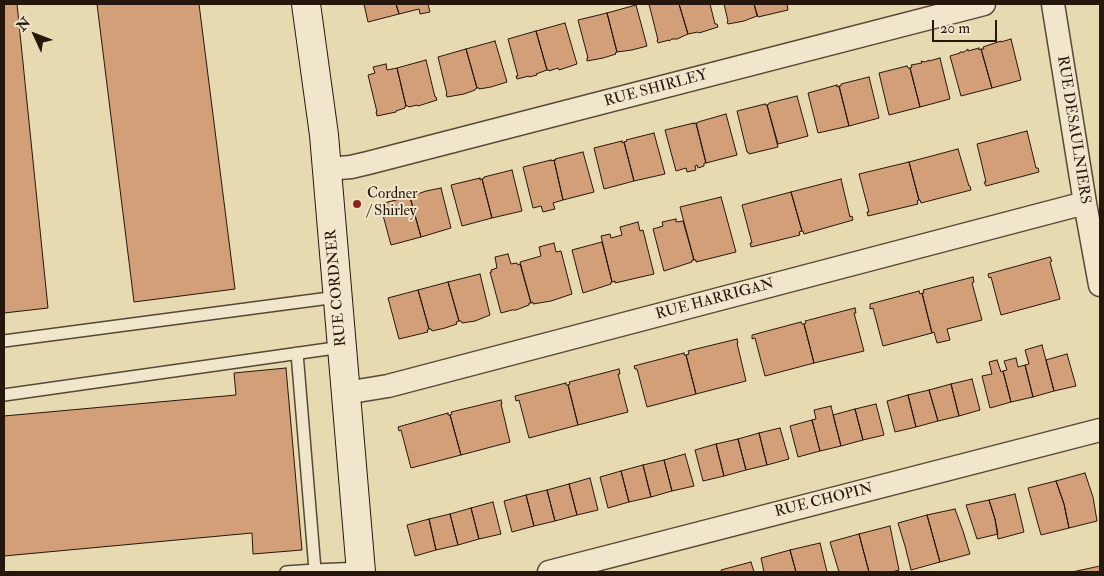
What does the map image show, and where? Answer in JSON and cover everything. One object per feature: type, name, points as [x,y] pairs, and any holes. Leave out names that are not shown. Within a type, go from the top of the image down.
[{"type":"street","name":"RUE CORDNER","points":[[306,4],[320,99],[327,169],[361,570]]},
{"type":"street","name":"RUE SHIRLEY","points":[[327,169],[352,167],[368,163],[984,4]]},
{"type":"street","name":"RUE DESAULNIERS","points":[[1053,4],[1100,285]]},
{"type":"street","name":"RUE HARRIGAN","points":[[346,393],[388,386],[1085,203]]},
{"type":"street","name":"RUE CHOPIN","points":[[549,572],[1100,430]]},
{"type":"lane","points":[[4,341],[337,297]]},
{"type":"lane","points":[[4,395],[342,347]]},
{"type":"lane","points":[[297,353],[315,570]]},
{"type":"lane","points":[[286,572],[361,570]]},
{"type":"building","points":[[4,4],[17,4],[48,308],[4,313]]},
{"type":"building","points":[[97,4],[199,4],[235,289],[134,302]]},
{"type":"building","points":[[364,4],[396,4],[399,14],[368,22]]},
{"type":"building","points":[[396,4],[428,4],[430,12],[420,14],[419,9],[399,14]]},
{"type":"building","points":[[649,4],[679,4],[688,34],[677,39],[658,43]]},
{"type":"building","points":[[679,4],[710,4],[715,24],[718,27],[699,33],[688,34]]},
{"type":"building","points":[[724,4],[754,4],[757,16],[728,24]]},
{"type":"building","points":[[754,4],[787,4],[788,10],[758,17]]},
{"type":"building","points":[[636,5],[647,46],[617,52],[607,13]]},
{"type":"building","points":[[607,13],[617,52],[603,58],[587,61],[588,58],[578,20]]},
{"type":"building","points":[[565,23],[577,64],[549,71],[547,70],[536,31]]},
{"type":"building","points":[[536,31],[547,70],[537,75],[517,79],[516,76],[518,76],[508,39]]},
{"type":"building","points":[[1011,39],[1021,80],[992,88],[981,49]]},
{"type":"building","points":[[495,41],[507,82],[479,89],[477,88],[466,49]]},
{"type":"building","points":[[979,48],[979,50],[981,49],[992,88],[961,96],[950,56],[968,49],[968,51]]},
{"type":"building","points":[[466,49],[477,88],[464,94],[447,97],[438,57]]},
{"type":"building","points":[[940,58],[950,99],[920,107],[910,68],[912,67],[911,65],[922,63],[921,61],[925,62]]},
{"type":"building","points":[[426,60],[437,100],[418,106],[406,106],[397,68]]},
{"type":"building","points":[[386,64],[387,70],[397,68],[406,106],[396,112],[377,116],[368,75],[375,73],[373,67]]},
{"type":"building","points":[[907,66],[910,68],[920,107],[889,115],[879,73]]},
{"type":"building","points":[[869,77],[879,118],[849,126],[839,86]]},
{"type":"building","points":[[837,85],[837,87],[839,86],[849,126],[818,133],[808,93]]},
{"type":"building","points":[[797,96],[808,136],[778,144],[767,105]]},
{"type":"building","points":[[767,105],[778,147],[749,154],[737,111]]},
{"type":"building","points":[[726,114],[737,155],[706,163],[696,123]]},
{"type":"building","points":[[696,123],[706,163],[698,168],[697,165],[695,166],[696,170],[687,172],[686,168],[676,171],[665,130]]},
{"type":"building","points":[[1027,131],[1036,168],[1038,168],[1039,172],[986,186],[977,144]]},
{"type":"building","points":[[654,133],[665,174],[634,181],[624,142]]},
{"type":"building","points":[[622,141],[622,143],[624,142],[634,181],[604,189],[594,148]]},
{"type":"building","points":[[958,149],[971,190],[921,203],[909,162]]},
{"type":"building","points":[[583,152],[594,192],[563,200],[554,160]]},
{"type":"building","points":[[554,160],[563,200],[553,203],[555,209],[543,212],[541,206],[533,208],[523,167]]},
{"type":"building","points":[[909,162],[919,200],[917,201],[918,204],[868,216],[867,212],[869,212],[859,174]]},
{"type":"building","points":[[512,170],[522,211],[492,218],[482,179]]},
{"type":"building","points":[[480,178],[480,180],[482,179],[492,218],[462,226],[451,185]]},
{"type":"building","points":[[841,179],[850,217],[852,216],[853,220],[804,234],[791,192]]},
{"type":"building","points":[[441,188],[451,228],[421,237],[410,197]]},
{"type":"building","points":[[791,192],[802,231],[799,232],[800,235],[751,247],[750,243],[752,243],[742,205]]},
{"type":"building","points":[[410,197],[421,237],[391,245],[380,204]]},
{"type":"building","points":[[721,197],[736,252],[696,262],[680,207]]},
{"type":"building","points":[[676,219],[676,222],[683,221],[694,260],[664,271],[653,229],[663,226],[662,222]]},
{"type":"building","points":[[638,222],[640,231],[643,230],[654,274],[615,283],[615,281],[612,282],[601,236],[610,234],[611,238],[622,235],[620,227]]},
{"type":"building","points":[[602,242],[612,282],[611,284],[583,293],[572,250]]},
{"type":"building","points":[[554,243],[556,252],[561,251],[572,294],[551,301],[533,304],[533,302],[531,303],[520,262],[541,256],[539,247]]},
{"type":"building","points":[[508,254],[511,264],[520,264],[531,303],[516,310],[501,313],[490,272],[497,268],[495,257]]},
{"type":"building","points":[[1050,257],[1060,299],[1001,315],[991,277],[989,278],[988,274]]},
{"type":"building","points":[[480,274],[490,315],[475,321],[462,323],[459,321],[448,282]]},
{"type":"building","points":[[973,277],[974,282],[972,283],[982,320],[947,329],[950,340],[937,343],[934,332],[932,333],[922,293],[924,293],[923,290]]},
{"type":"building","points":[[448,282],[459,321],[456,322],[457,324],[432,331],[429,329],[418,290]]},
{"type":"building","points":[[418,290],[429,329],[427,330],[428,332],[399,339],[388,298]]},
{"type":"building","points":[[919,291],[920,294],[922,293],[932,333],[883,346],[873,308],[870,309],[870,304]]},
{"type":"building","points":[[855,308],[856,313],[854,313],[864,351],[814,363],[804,324],[806,323],[805,321]]},
{"type":"building","points":[[801,322],[804,324],[814,363],[765,376],[755,338],[752,339],[752,335]]},
{"type":"building","points":[[737,339],[746,381],[696,394],[686,355],[689,354],[688,351]]},
{"type":"building","points":[[1042,345],[1054,391],[1033,397],[1025,365],[1029,364],[1025,350]]},
{"type":"building","points":[[684,353],[696,394],[647,407],[637,369],[634,366]]},
{"type":"building","points":[[1067,354],[1076,386],[1054,391],[1046,360]]},
{"type":"building","points":[[1016,358],[1018,367],[1025,365],[1033,397],[1011,402],[1003,371],[1007,370],[1004,361]]},
{"type":"building","points":[[997,360],[1001,372],[1003,371],[1011,402],[990,408],[982,376],[992,374],[989,362]]},
{"type":"building","points":[[286,368],[302,550],[253,554],[252,533],[4,556],[4,416],[236,395],[234,373]]},
{"type":"building","points":[[619,369],[620,374],[618,374],[628,412],[578,425],[568,385],[570,384],[569,382]]},
{"type":"building","points":[[972,379],[980,410],[959,416],[951,384]]},
{"type":"building","points":[[566,383],[578,425],[529,438],[519,400],[516,401],[515,396]]},
{"type":"building","points":[[951,384],[959,416],[938,421],[929,390]]},
{"type":"building","points":[[929,390],[938,421],[916,427],[908,395]]},
{"type":"building","points":[[908,395],[916,427],[895,432],[887,401]]},
{"type":"building","points":[[501,400],[510,442],[461,455],[450,415],[452,414],[451,412]]},
{"type":"building","points":[[876,404],[884,435],[863,440],[855,409]]},
{"type":"building","points":[[831,406],[841,446],[820,451],[812,420],[816,419],[814,410]]},
{"type":"building","points":[[855,409],[863,440],[841,446],[833,415]]},
{"type":"building","points":[[448,413],[461,455],[411,468],[401,430],[399,431],[398,427]]},
{"type":"building","points":[[812,420],[820,451],[798,457],[790,426]]},
{"type":"building","points":[[780,428],[789,459],[767,465],[759,433]]},
{"type":"building","points":[[759,433],[767,465],[746,470],[738,439]]},
{"type":"building","points":[[738,439],[746,470],[724,476],[716,444]]},
{"type":"building","points":[[716,444],[724,476],[703,481],[695,450]]},
{"type":"building","points":[[685,454],[694,486],[672,491],[664,460]]},
{"type":"building","points":[[664,460],[672,491],[651,497],[643,465]]},
{"type":"building","points":[[643,465],[651,497],[629,502],[621,471]]},
{"type":"building","points":[[621,471],[629,502],[608,508],[600,477]]},
{"type":"building","points":[[1085,473],[1093,497],[1097,521],[1069,528],[1064,504],[1056,481]]},
{"type":"building","points":[[590,478],[598,510],[577,515],[569,484]]},
{"type":"building","points":[[1056,481],[1064,504],[1069,528],[1041,535],[1028,488]]},
{"type":"building","points":[[569,484],[577,515],[555,521],[547,490]]},
{"type":"building","points":[[547,490],[555,521],[534,526],[526,495]]},
{"type":"building","points":[[1015,494],[1024,532],[998,539],[995,519],[989,500]]},
{"type":"building","points":[[526,495],[534,526],[512,532],[504,501]]},
{"type":"building","points":[[989,500],[998,534],[977,539],[966,505]]},
{"type":"building","points":[[493,502],[501,534],[479,539],[471,508]]},
{"type":"building","points":[[471,508],[479,539],[458,545],[450,514]]},
{"type":"building","points":[[955,509],[970,554],[940,562],[927,515]]},
{"type":"building","points":[[450,514],[458,545],[436,550],[429,519]]},
{"type":"building","points":[[927,515],[940,562],[911,570],[898,523]]},
{"type":"building","points":[[429,519],[436,550],[415,556],[407,525]]},
{"type":"building","points":[[890,526],[899,570],[892,572],[869,572],[859,534]]},
{"type":"building","points":[[859,534],[869,572],[839,572],[830,542]]},
{"type":"building","points":[[820,543],[827,572],[796,572],[790,550]]},
{"type":"building","points":[[790,550],[796,572],[764,572],[761,558]]},
{"type":"building","points":[[751,562],[754,572],[722,572],[721,570]]},
{"type":"building","points":[[1100,566],[1100,572],[1072,572]]},
{"type":"place","name":"Cordner / Shirley","points":[[357,204]]}]
